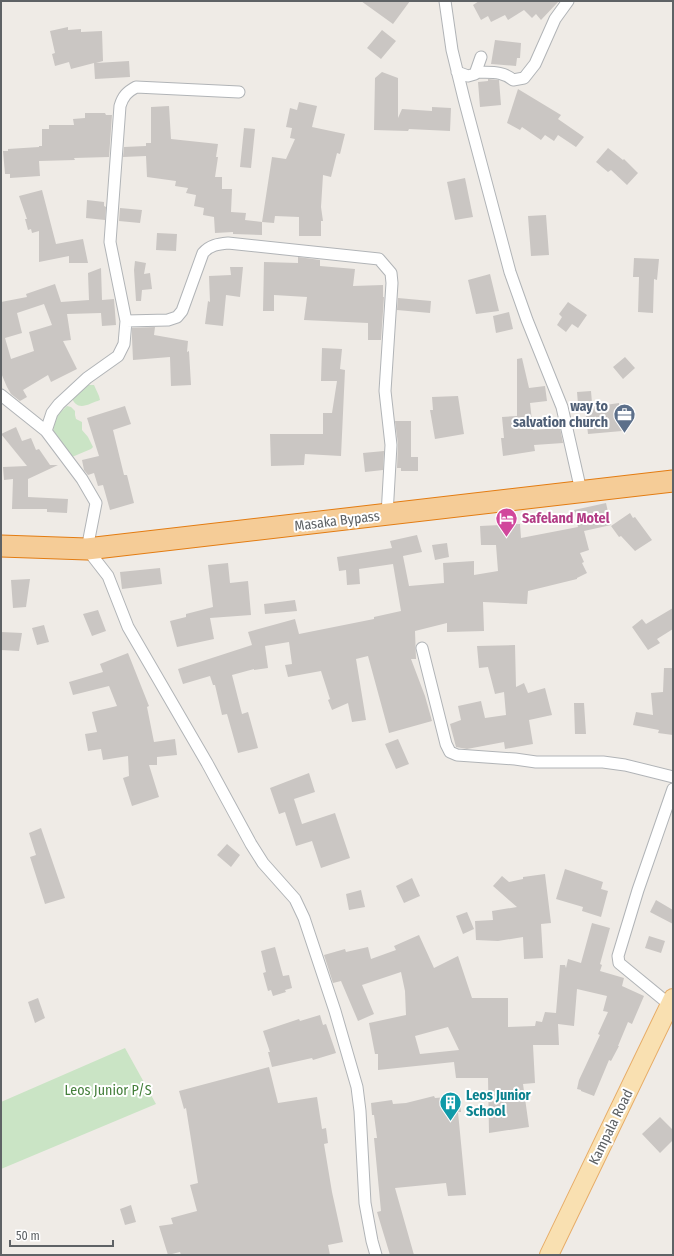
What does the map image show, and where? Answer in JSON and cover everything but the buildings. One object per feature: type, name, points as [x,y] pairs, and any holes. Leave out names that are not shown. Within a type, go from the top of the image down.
[{"type":"highway","name":"Masaka Bypass","points":[[1,546],[87,549],[673,481]]},
{"type":"main road","name":"Kampala Road","points":[[549,1255],[671,1001]]},
{"type":"street","points":[[445,1],[452,50],[457,72],[510,272],[526,320],[562,407],[581,491]]},
{"type":"street","points":[[457,72],[468,76],[475,74],[476,72],[502,73],[508,75],[514,80],[524,78],[534,64],[555,19],[568,1]]},
{"type":"street","points":[[476,72],[481,57]]},
{"type":"street","points":[[46,431],[52,413],[59,404],[87,378],[118,356],[124,344],[126,320],[110,242],[120,106],[122,98],[136,87],[239,92]]},
{"type":"street","points":[[126,320],[168,320],[177,317],[182,311],[203,253],[216,244],[228,243],[379,259],[391,273],[392,283],[385,391],[391,445],[388,515]]},
{"type":"street","points":[[1,395],[46,431],[82,479],[96,503],[87,549],[108,576],[128,627],[207,763],[251,844],[263,863],[295,899],[304,918],[336,1010],[358,1087],[365,1203],[376,1255]]},
{"type":"street","points":[[422,648],[446,744],[450,752],[457,755],[536,762],[603,762],[625,765],[673,777]]},
{"type":"street","points":[[671,1001],[620,963],[618,956],[638,890],[673,789]]},
{"type":"green space","points":[[88,385],[94,385],[100,400],[83,406],[76,404],[71,396]]},
{"type":"green space","points":[[67,406],[71,407],[75,411],[76,419],[82,422],[82,430],[88,437],[93,447],[72,457],[56,439],[53,430],[54,418]]},
{"type":"green space","name":"Leos Junior P/S","points":[[125,1048],[156,1104],[1,1169],[1,1102]]},
{"type":"place","name":"way to salvation church","points":[[624,434]]},
{"type":"place","name":"Safeland Motel","points":[[507,538]]},
{"type":"place","name":"Leos Junior School","points":[[450,1122]]}]
